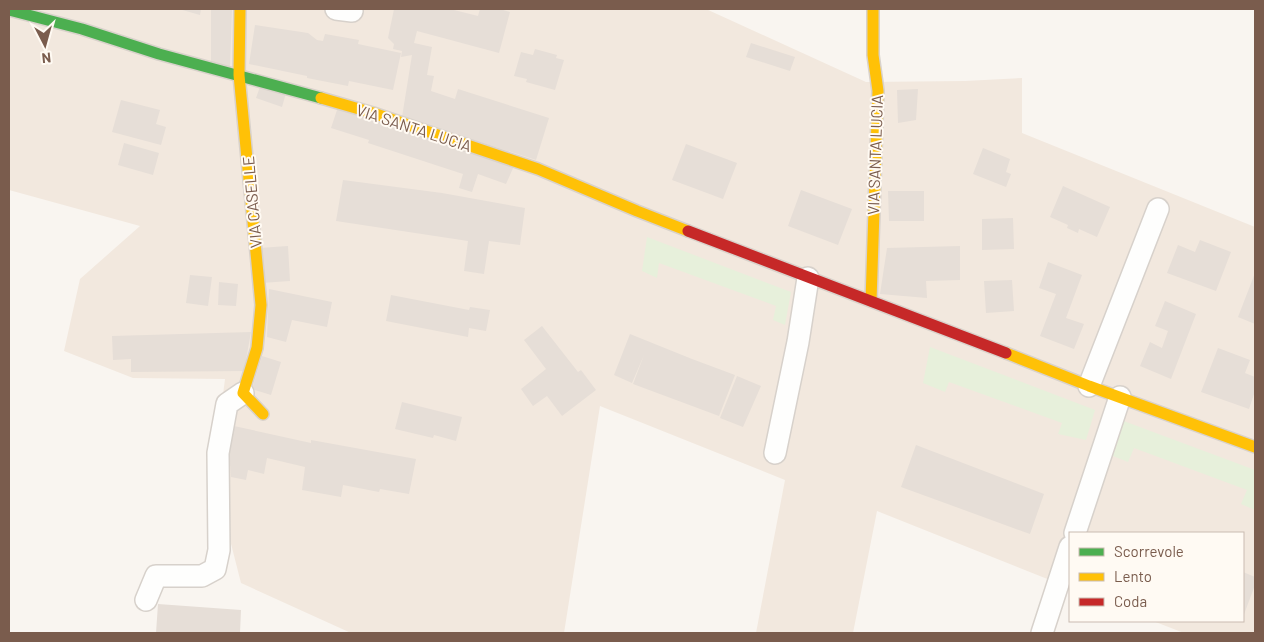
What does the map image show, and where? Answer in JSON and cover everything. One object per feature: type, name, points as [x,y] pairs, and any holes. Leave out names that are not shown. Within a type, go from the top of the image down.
[{"type":"street","name":"VIA CASELLE","points":[[146,600],[156,576],[202,576],[215,569],[219,550],[218,453],[227,404],[243,393],[257,348],[261,305],[239,75],[240,9]]},
{"type":"street","name":"VIA SANTA LUCIA","points":[[871,300],[878,91],[874,55],[873,9]]},
{"type":"street","name":"VIA SANTA LUCIA","points":[[9,10],[82,29],[159,54],[373,113],[538,169],[637,211],[808,278],[871,300],[1089,386],[1255,447]]},
{"type":"street","points":[[1089,386],[1158,209]]},
{"type":"street","points":[[775,453],[798,342],[808,278]]},
{"type":"street","points":[[243,393],[263,414]]},
{"type":"street","points":[[1075,532],[1120,397]]},
{"type":"street","points":[[1042,633],[1069,550]]},
{"type":"shaded area","points":[[9,9],[706,9],[866,82],[965,81],[1022,78],[1022,133],[1255,227],[1255,633],[1184,633],[1156,622],[1244,622],[1244,532],[1069,532],[1069,588],[877,511],[853,633],[756,633],[785,480],[600,406],[564,633],[351,633],[241,583],[213,473],[225,379],[133,378],[64,351],[80,279],[140,226],[9,190]]},
{"type":"green space","points":[[647,237],[791,292],[785,325],[773,320],[776,306],[659,263],[657,278],[642,271]]},
{"type":"green space","points":[[930,347],[1095,410],[1086,440],[1058,434],[1062,423],[949,382],[945,392],[923,383]]},
{"type":"green space","points":[[1121,420],[1255,470],[1255,510],[1241,504],[1247,490],[1134,448],[1128,462],[1108,454]]},
{"type":"building","points":[[179,9],[201,9],[200,15]]},
{"type":"building","points":[[211,9],[232,9],[230,67],[211,62]]},
{"type":"building","points":[[394,9],[450,9],[478,16],[480,9],[503,9],[510,12],[499,53],[417,31],[414,43],[432,47],[427,75],[434,76],[431,91],[455,99],[458,89],[549,118],[536,160],[402,117],[412,55],[401,57],[402,51],[393,49],[394,44],[388,38]]},
{"type":"building","points":[[255,25],[308,33],[317,40],[323,41],[325,34],[359,40],[358,44],[401,53],[393,90],[349,81],[348,86],[249,64]]},
{"type":"building","points":[[751,43],[795,57],[790,71],[746,57]]},
{"type":"building","points":[[535,49],[557,55],[556,58],[564,60],[555,90],[526,82],[527,79],[514,76],[521,52],[533,55]]},
{"type":"building","points":[[261,84],[286,93],[282,107],[256,98]]},
{"type":"building","points":[[918,89],[916,120],[898,123],[897,90]]},
{"type":"building","points":[[121,100],[160,110],[156,124],[166,127],[161,145],[112,132]]},
{"type":"building","points":[[338,107],[514,166],[506,184],[478,174],[472,192],[459,188],[463,174],[368,143],[369,140],[331,128]]},
{"type":"building","points":[[124,143],[159,153],[153,175],[118,165]]},
{"type":"building","points":[[686,144],[737,163],[723,199],[672,180]]},
{"type":"building","points":[[983,148],[1010,159],[1006,172],[1011,174],[1006,187],[973,174]]},
{"type":"building","points":[[343,180],[442,193],[525,208],[520,245],[489,241],[484,274],[464,271],[468,241],[336,221]]},
{"type":"building","points":[[1063,186],[1110,207],[1097,237],[1079,229],[1078,233],[1067,228],[1068,225],[1050,217]]},
{"type":"building","points":[[801,190],[852,209],[838,245],[788,226]]},
{"type":"building","points":[[888,191],[924,191],[924,221],[889,221]]},
{"type":"building","points":[[1013,218],[1014,249],[982,250],[982,219]]},
{"type":"building","points":[[1200,240],[1231,252],[1216,291],[1167,273],[1178,245],[1195,252]]},
{"type":"building","points":[[288,246],[290,281],[261,283],[259,248]]},
{"type":"building","points":[[960,246],[960,280],[926,281],[927,298],[880,294],[887,248]]},
{"type":"building","points":[[1048,262],[1082,275],[1066,318],[1084,324],[1074,349],[1040,336],[1056,294],[1039,288]]},
{"type":"building","points":[[1255,273],[1255,324],[1238,317]]},
{"type":"building","points":[[190,275],[212,277],[208,306],[186,303]]},
{"type":"building","points":[[1012,280],[1014,311],[986,313],[984,281]]},
{"type":"building","points":[[219,282],[238,284],[236,306],[218,305]]},
{"type":"building","points":[[269,289],[332,302],[327,327],[292,320],[286,342],[267,337]]},
{"type":"building","points":[[391,295],[469,310],[470,307],[490,310],[486,331],[469,328],[468,337],[386,321]]},
{"type":"building","points":[[1165,301],[1196,314],[1171,379],[1140,366],[1150,342],[1162,348],[1168,331],[1155,326]]},
{"type":"building","points":[[542,326],[578,372],[581,370],[596,390],[562,416],[547,396],[533,406],[521,389],[546,369],[524,340]]},
{"type":"building","points":[[251,332],[244,371],[131,372],[131,359],[113,360],[112,336]]},
{"type":"building","points":[[630,334],[735,375],[719,416],[633,384],[644,355],[632,383],[614,375]]},
{"type":"building","points":[[1218,348],[1250,360],[1245,373],[1255,377],[1255,391],[1249,409],[1201,392]]},
{"type":"building","points":[[262,356],[281,362],[271,395],[252,389]]},
{"type":"building","points":[[737,376],[761,386],[743,427],[720,418]]},
{"type":"building","points":[[402,402],[462,417],[456,441],[434,435],[433,438],[395,429]]},
{"type":"building","points":[[234,426],[311,443],[311,440],[416,459],[409,494],[380,489],[379,492],[343,485],[341,497],[302,490],[305,467],[267,458],[264,474],[248,470],[246,480],[231,477],[229,449]]},
{"type":"building","points":[[916,445],[1044,494],[1030,534],[901,487]]},
{"type":"building","points":[[1244,572],[1255,577],[1255,585],[1244,614]]},
{"type":"building","points":[[158,604],[241,610],[240,633],[156,633]]},
{"type":"traffic: fast","points":[[9,10],[82,29],[159,54],[321,98]]},
{"type":"traffic: slow","points":[[240,9],[239,75],[261,305],[257,348],[243,393],[263,414]]},
{"type":"traffic: slow","points":[[871,301],[878,91],[873,55],[873,9]]},
{"type":"traffic: slow","points":[[321,98],[373,113],[538,169],[688,231]]},
{"type":"traffic: slow","points":[[1006,353],[1089,386],[1255,447]]},
{"type":"traffic: jam","points":[[688,231],[1006,353]]}]
